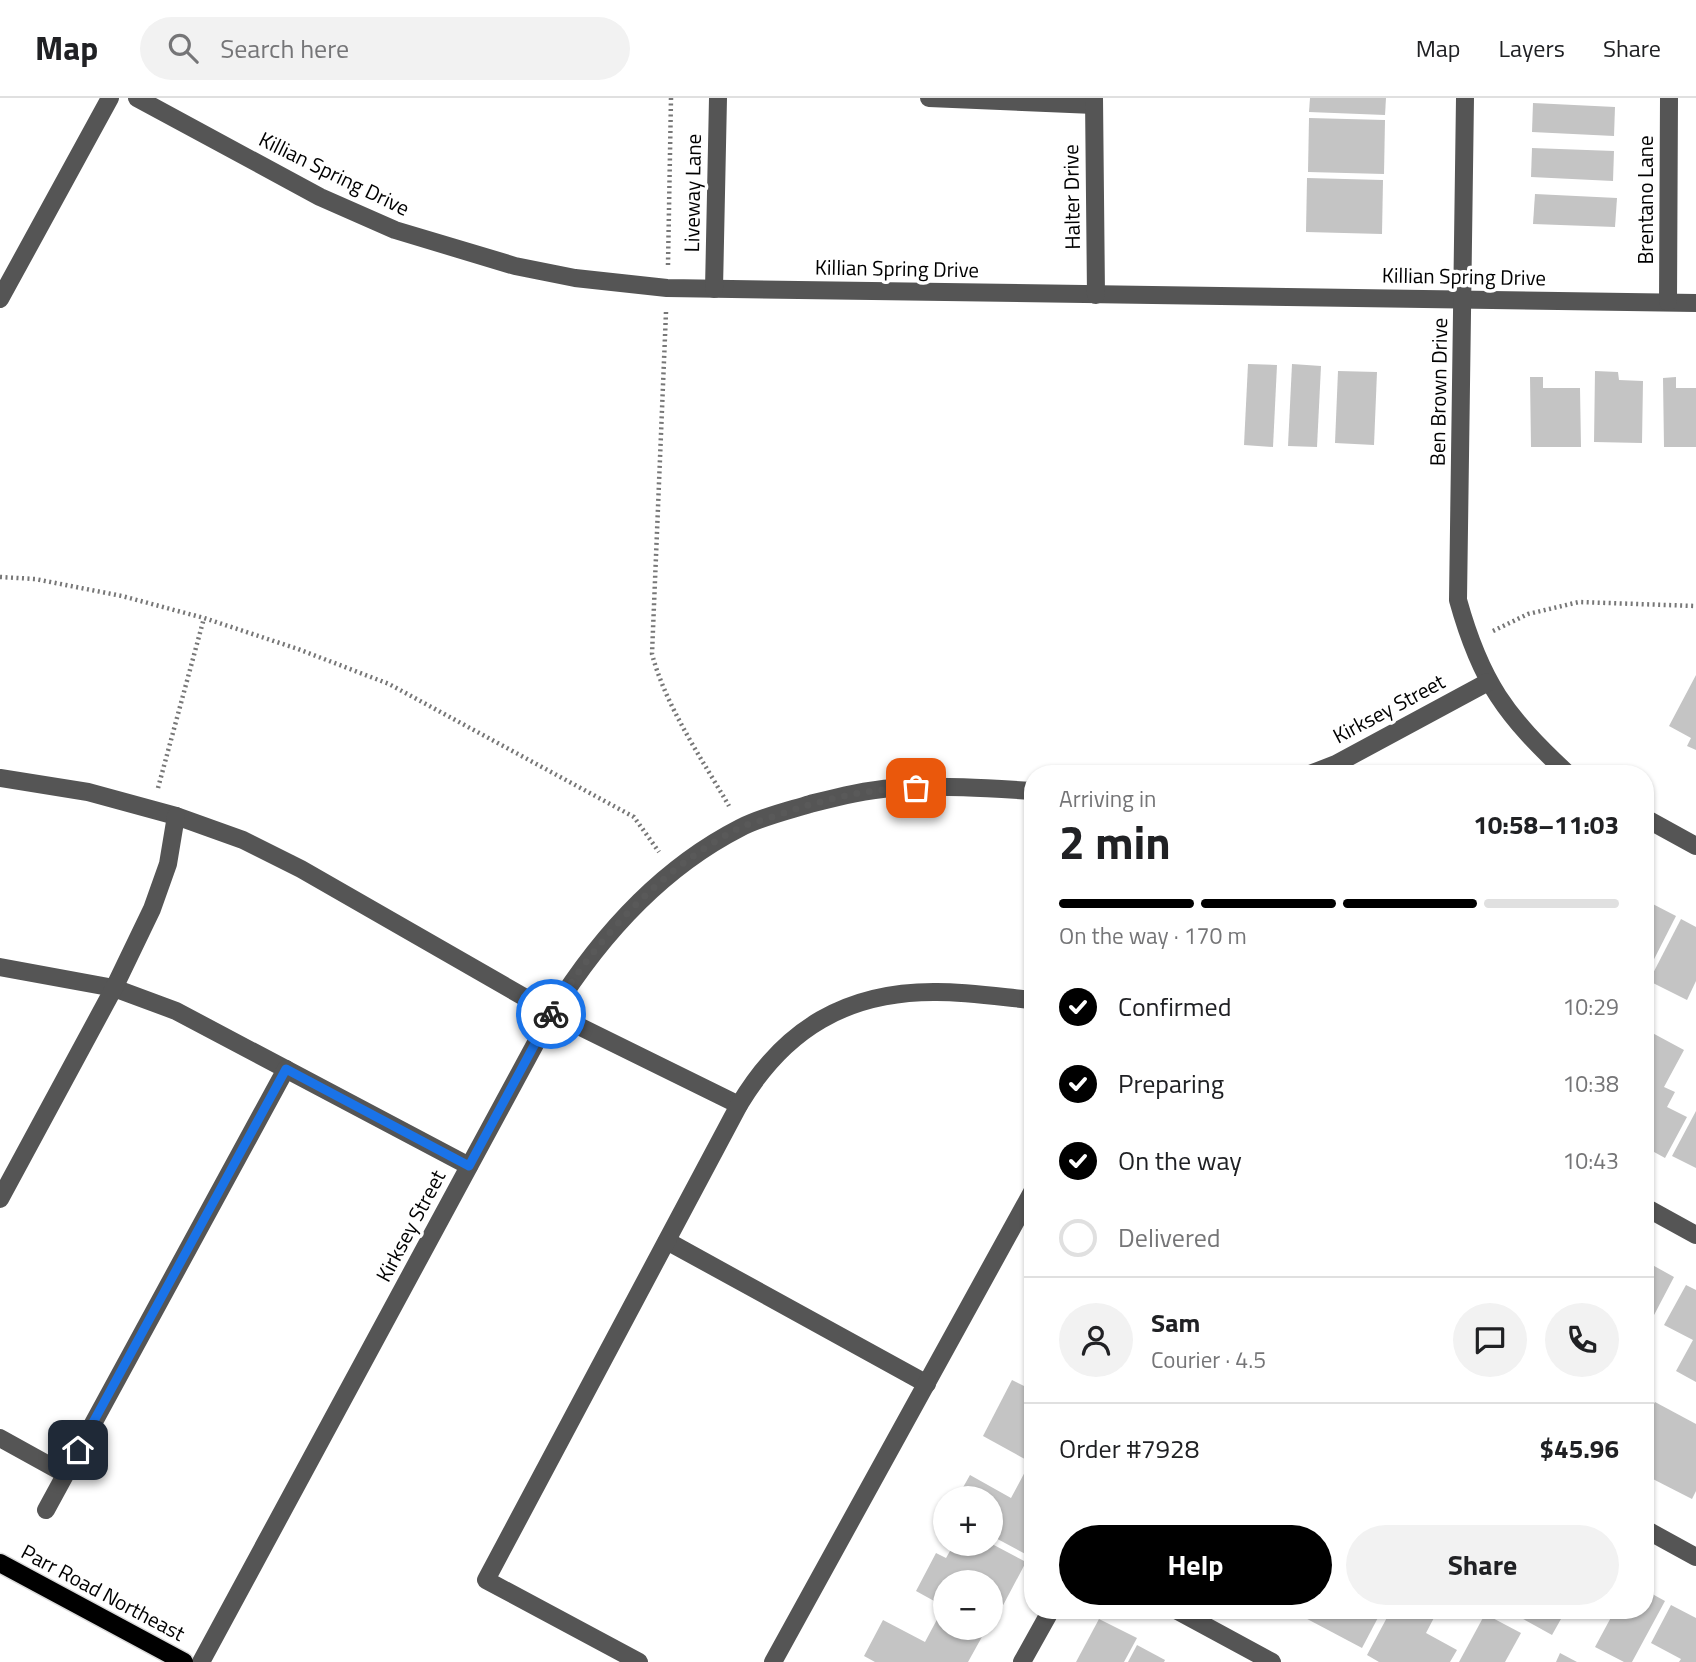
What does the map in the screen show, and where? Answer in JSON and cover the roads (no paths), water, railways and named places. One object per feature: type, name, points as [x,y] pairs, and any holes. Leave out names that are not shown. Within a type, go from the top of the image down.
[{"type":"main road","name":"Parr Road Northeast","points":[[0,1563],[178,1661]]},
{"type":"street","points":[[0,299],[110,98]]},
{"type":"street","name":"Killian Spring Drive","points":[[137,98],[320,197],[395,230],[514,266],[575,278],[667,288],[1696,303]]},
{"type":"street","name":"Liveway Lane","points":[[714,289],[718,98]]},
{"type":"street","points":[[929,98],[1094,101]]},
{"type":"street","name":"Ben Brown Drive","points":[[1465,98],[1458,600],[1470,642],[1488,682],[1510,715],[1558,765]]},
{"type":"street","name":"Brentano Lane","points":[[1668,302],[1669,98]]},
{"type":"street","name":"Halter Drive","points":[[1094,101],[1096,295]]},
{"type":"street","name":"Kirksey Street","points":[[1333,765],[1488,682]]},
{"type":"street","points":[[0,778],[88,792],[176,816],[243,840],[302,869],[552,1013],[739,1105]]},
{"type":"street","name":"Kirksey Street","points":[[201,1662],[552,1013],[579,970],[653,888],[700,852],[741,827],[847,794],[882,789],[1024,791]]},
{"type":"street","points":[[0,1199],[114,988],[152,909],[168,864],[176,816]]},
{"type":"street","points":[[1654,823],[1696,846]]},
{"type":"street","points":[[0,967],[114,988],[176,1011],[469,1166]]},
{"type":"street","points":[[639,1662],[486,1580],[739,1105],[756,1076],[798,1034],[825,1016],[849,1005],[936,992],[1024,998]]},
{"type":"street","points":[[46,1510],[286,1069]]},
{"type":"street","points":[[773,1662],[1024,1207]]},
{"type":"street","points":[[1654,1213],[1696,1235]]},
{"type":"street","points":[[667,1241],[927,1384]]},
{"type":"street","points":[[0,1438],[65,1474]]},
{"type":"street","points":[[1654,1534],[1696,1557]]},
{"type":"street","points":[[1022,1662],[1046,1619]]},
{"type":"street","points":[[1193,1619],[1272,1662]]}]
